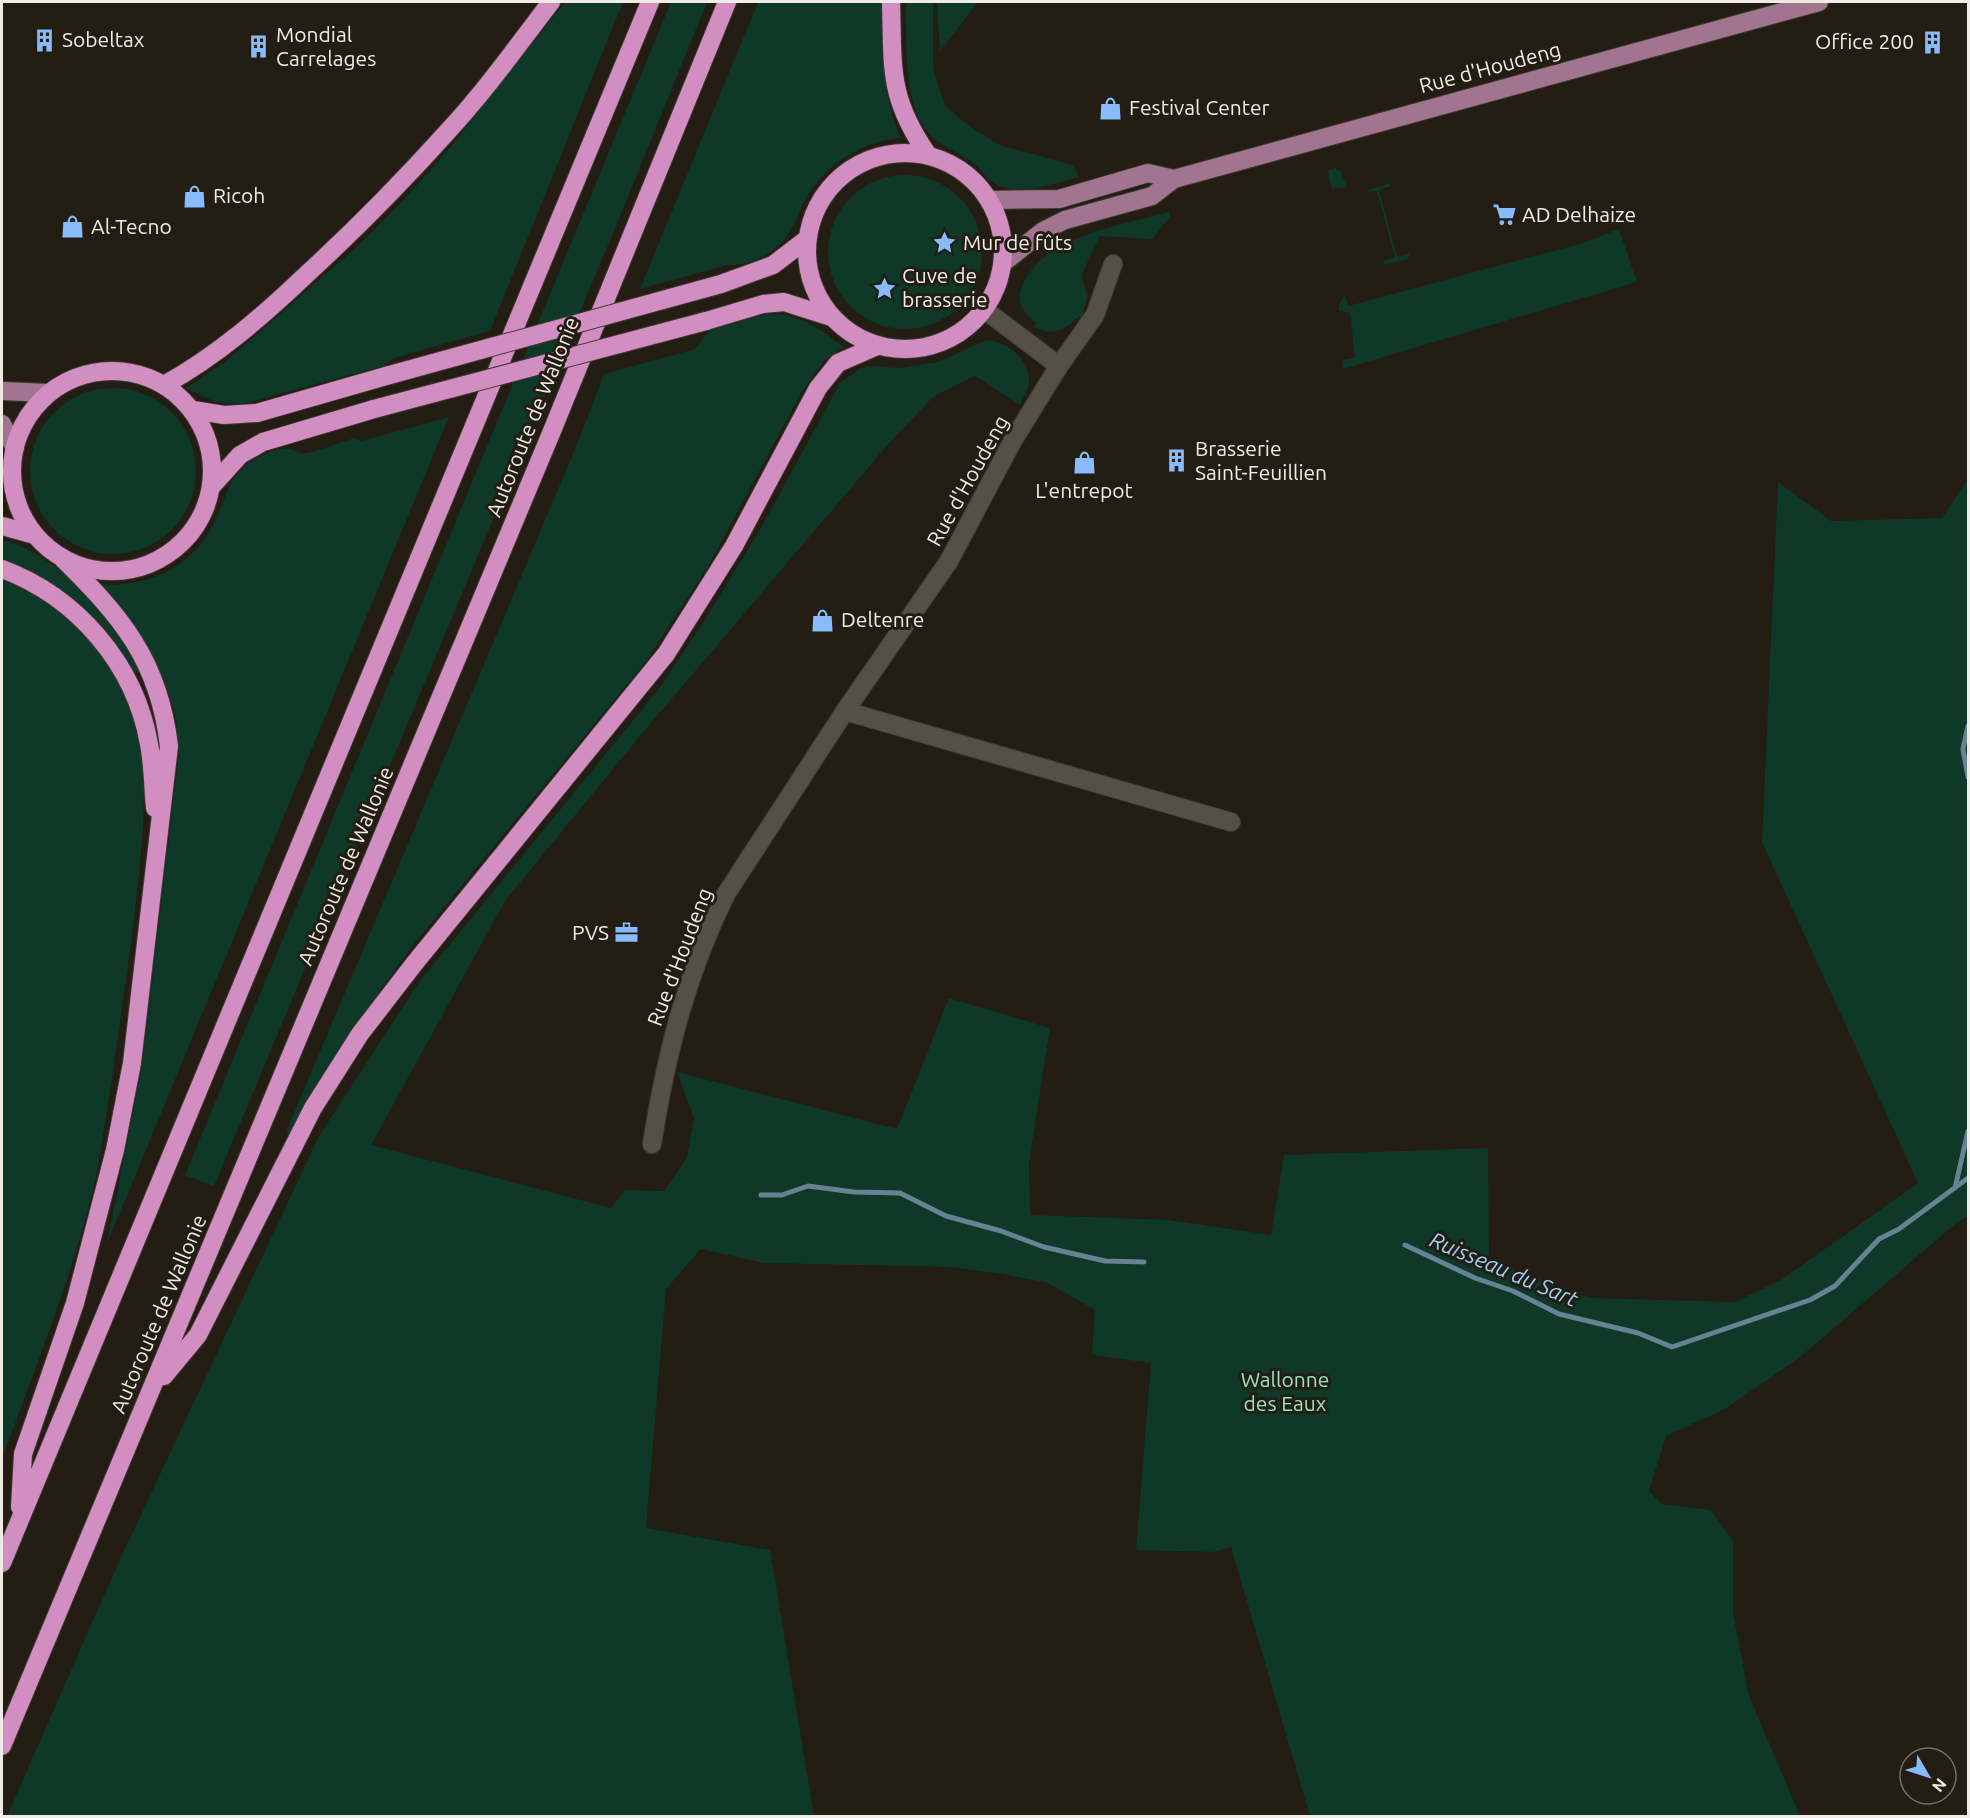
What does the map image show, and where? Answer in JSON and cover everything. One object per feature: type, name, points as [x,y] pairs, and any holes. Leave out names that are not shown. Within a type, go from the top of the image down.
[{"type":"highway","points":[[164,385],[195,368],[214,354],[283,297],[362,223],[450,129],[551,2]]},
{"type":"highway","points":[[2,1563],[650,2]]},
{"type":"highway","name":"Autoroute de Wallonie","points":[[2,1746],[552,431],[727,2]]},
{"type":"highway","points":[[891,2],[895,91],[906,121],[928,155]]},
{"type":"highway","points":[[892,154],[928,155],[946,161],[963,171],[990,200],[1001,231],[1003,263],[997,288],[984,310],[968,327],[948,340],[925,348],[901,350],[877,346],[852,335],[831,317],[817,296],[810,278],[807,239],[813,217],[824,196],[839,178],[859,164],[892,154]]},
{"type":"highway","points":[[193,410],[224,415],[257,413],[720,284],[773,265],[807,239]]},
{"type":"highway","points":[[212,486],[240,454],[263,442],[374,409],[763,304],[784,302],[831,317]]},
{"type":"highway","points":[[151,1391],[198,1335],[313,1108],[360,1034],[414,964],[666,654],[734,546],[818,388],[838,363],[877,346]]},
{"type":"highway","points":[[19,1522],[23,1454],[42,1405],[75,1304],[115,1150],[132,1063],[169,746],[165,711],[152,676],[121,620],[63,559],[34,535],[17,503],[7,472],[22,428],[34,409],[49,393],[63,383],[96,372],[131,372],[164,385],[193,410],[210,446],[213,466],[212,486],[206,510],[194,531],[177,549],[156,562],[133,570],[109,572],[85,568],[63,559]]},
{"type":"highway","points":[[2,526],[34,535]]},
{"type":"highway","points":[[2,569],[46,590],[70,608],[96,632],[116,660],[141,713],[149,744],[158,842]]},
{"type":"main road","name":"Rue d'Houdeng","points":[[1003,263],[1043,231],[1065,220],[1152,196],[1174,178],[1819,2]]},
{"type":"main road","name":"Rue d'Houdeng","points":[[990,200],[1059,199],[1148,173],[1174,178]]},
{"type":"main road","points":[[2,391],[49,393]]},
{"type":"main road","points":[[2,424],[15,448]]},
{"type":"street","name":"Rue d'Houdeng","points":[[652,1144],[664,1068],[686,995],[713,921],[742,867],[845,711],[950,561],[1002,460],[1059,366],[1095,315],[1113,264]]},
{"type":"street","points":[[984,310],[1059,366]]},
{"type":"street","points":[[845,711],[1231,822]]},
{"type":"green space","points":[[565,2],[623,2],[490,331],[394,358],[383,366],[242,404],[215,402],[186,388],[225,362],[359,245],[400,204],[449,149]]},
{"type":"green space","points":[[671,2],[707,2],[624,207],[214,1186],[185,1175]]},
{"type":"green space","points":[[758,2],[882,2],[886,88],[894,122],[901,138],[864,147],[832,167],[810,191],[785,239],[764,256],[746,263],[728,265],[640,289]]},
{"type":"green space","points":[[906,2],[933,2],[933,68],[945,106],[969,126],[1000,145],[1073,165],[1079,177],[1036,188],[1004,187],[991,181],[971,161],[936,140],[925,128],[911,95],[908,76]]},
{"type":"green space","points":[[937,2],[978,2],[940,51]]},
{"type":"green space","points":[[1335,168],[1341,172],[1347,187],[1332,189],[1328,171]]},
{"type":"green space","points":[[905,175],[934,181],[948,188],[959,198],[969,209],[976,223],[982,252],[976,281],[969,295],[959,306],[948,316],[934,323],[905,329],[876,323],[862,316],[851,306],[841,295],[834,281],[828,252],[834,223],[841,209],[851,198],[862,188],[876,181]]},
{"type":"green space","points":[[1389,183],[1391,186],[1379,190],[1397,257],[1410,253],[1407,259],[1384,265],[1383,261],[1395,257],[1377,191],[1364,192]]},
{"type":"green space","points":[[1169,212],[1170,217],[1152,239],[1100,236],[1082,274],[1087,297],[1082,318],[1079,316],[1069,325],[1053,332],[1034,327],[1036,323],[1021,306],[1021,290],[1034,267],[1048,254],[1086,235]]},
{"type":"green space","points":[[1619,229],[1637,282],[1343,369],[1342,360],[1355,358],[1350,313],[1339,311],[1339,304],[1345,295],[1348,306],[1583,243]]},
{"type":"green space","points":[[767,314],[799,319],[825,333],[843,347],[823,362],[801,393],[709,565],[647,660],[410,949],[360,1019],[291,1134],[286,1132],[578,442],[604,374],[695,349],[710,330]]},
{"type":"green space","name":"Wallonne des Eaux","points":[[985,340],[1002,344],[1023,362],[1029,379],[1028,388],[1020,405],[975,376],[933,397],[890,442],[640,736],[505,901],[371,1145],[611,1208],[625,1190],[664,1191],[687,1158],[694,1118],[677,1072],[897,1129],[949,998],[1050,1028],[1029,1162],[1030,1215],[1169,1220],[1271,1235],[1284,1155],[1488,1148],[1489,1260],[1591,1298],[1735,1302],[1781,1280],[1918,1183],[1762,842],[1778,482],[1831,521],[1942,518],[1968,479],[1968,1216],[1955,1224],[1799,1358],[1725,1409],[1666,1436],[1649,1491],[1662,1504],[1711,1510],[1733,1541],[1733,1613],[1749,1696],[1800,1816],[1310,1816],[1231,1547],[1213,1552],[1136,1550],[1151,1363],[1092,1355],[1095,1310],[1048,1283],[1003,1274],[951,1267],[764,1263],[701,1249],[666,1289],[646,1528],[770,1550],[814,1816],[7,1816],[117,1566],[319,1136],[420,981],[658,690],[705,620],[761,528],[840,383],[861,368],[871,366],[898,368],[939,362]]},
{"type":"green space","points":[[113,388],[129,389],[145,394],[172,412],[190,439],[195,455],[195,487],[190,503],[172,530],[145,548],[129,553],[113,554],[97,553],[81,548],[54,530],[36,503],[31,487],[30,471],[31,455],[36,439],[54,412],[81,394],[97,389]]},
{"type":"green space","points":[[449,417],[107,1244],[142,1067],[179,752],[175,715],[155,662],[134,629],[99,584],[135,583],[168,571],[182,562],[207,536],[238,473],[247,464],[264,454],[278,449],[304,453],[354,438],[362,441]]},
{"type":"green space","points":[[2,540],[23,547],[44,559],[83,592],[115,631],[140,671],[133,675],[114,645],[2,562]]},
{"type":"green space","points":[[2,580],[24,590],[63,615],[80,630],[109,666],[130,708],[137,733],[142,760],[144,813],[134,919],[96,1177],[63,1290],[2,1459]]},
{"type":"waterway","points":[[1968,726],[1963,749],[1968,777]]},
{"type":"waterway","points":[[1955,1188],[1968,1131]]},
{"type":"waterway","name":"Ruisseau du Sart","points":[[1405,1245],[1475,1278],[1513,1291],[1559,1314],[1638,1333],[1672,1347],[1810,1300],[1835,1286],[1879,1239],[1899,1229],[1968,1178]]},
{"type":"waterway","points":[[761,1195],[782,1195],[808,1186],[854,1192],[900,1193],[946,1216],[1001,1231],[1044,1247],[1105,1261],[1144,1262]]},
{"type":"place","name":"Sobeltax","points":[[44,40]]},
{"type":"place","name":"Office 200","points":[[1932,42]]},
{"type":"place","name":"Mondial Carrelages","points":[[258,47]]},
{"type":"place","name":"Festival Center","points":[[1111,108]]},
{"type":"place","name":"Ricoh","points":[[195,196]]},
{"type":"place","name":"AD Delhaize","points":[[1504,215]]},
{"type":"place","name":"Al-Tecno","points":[[73,227]]},
{"type":"place","name":"Mur de fûts","points":[[945,243]]},
{"type":"place","name":"Cuve de brasserie","points":[[884,288]]},
{"type":"place","name":"Brasserie Saint-Feuillien","points":[[1177,461]]},
{"type":"place","name":"L'entrepot","points":[[1084,463]]},
{"type":"place","name":"Deltenre","points":[[823,620]]},
{"type":"place","name":"PVS","points":[[627,933]]}]
